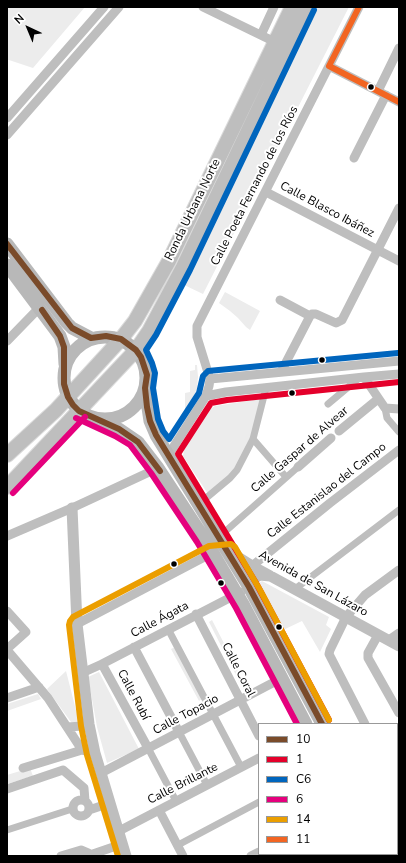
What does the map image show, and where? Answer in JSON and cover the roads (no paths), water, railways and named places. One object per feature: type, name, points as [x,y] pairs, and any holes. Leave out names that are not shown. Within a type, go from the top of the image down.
[{"type":"main road","name":"Ronda Urbana Norte","points":[[7,455],[56,410],[121,339],[135,321],[169,261],[292,7]]},
{"type":"main road","name":"Ronda Urbana Norte","points":[[7,487],[136,350],[149,331],[183,267],[307,7]]},
{"type":"main road","points":[[7,244],[67,323],[72,328],[91,338]]},
{"type":"main road","points":[[7,265],[40,307],[60,336],[64,347],[64,384],[68,396],[80,411],[92,418],[116,418],[133,409],[139,402],[145,388]]},
{"type":"main road","points":[[65,364],[78,346],[91,338],[106,336],[121,339],[136,350],[145,366],[145,388],[150,421],[157,437],[169,454],[249,587],[321,723]]},
{"type":"main road","points":[[98,419],[118,428],[138,442],[158,468],[237,594],[305,723]]},
{"type":"street","points":[[7,118],[104,7]]},
{"type":"street","points":[[7,135],[119,7]]},
{"type":"street","points":[[203,7],[275,42]]},
{"type":"street","points":[[261,35],[274,7]]},
{"type":"street","name":"Calle Poeta Fernando de los Ríos","points":[[210,379],[197,337],[197,326],[359,7]]},
{"type":"street","points":[[378,91],[399,48]]},
{"type":"street","points":[[329,66],[399,102]]},
{"type":"street","points":[[354,158],[386,95]]},
{"type":"street","name":"Calle Blasco Ibáñez","points":[[266,192],[399,261]]},
{"type":"street","points":[[281,372],[312,314],[316,314],[336,322],[342,320],[399,208]]},
{"type":"street","points":[[280,300],[310,316]]},
{"type":"street","points":[[7,341],[40,307]]},
{"type":"street","points":[[169,454],[206,396],[210,379],[225,379],[281,372],[399,361]]},
{"type":"street","points":[[206,396],[361,377],[399,374]]},
{"type":"street","points":[[361,377],[385,408],[387,418],[399,432]]},
{"type":"street","points":[[328,404],[361,377]]},
{"type":"street","points":[[199,504],[230,478],[237,470],[254,439],[266,388]]},
{"type":"street","name":"Calle Gaspar de Alvear","points":[[218,537],[339,431],[378,399]]},
{"type":"street","points":[[385,408],[399,409]]},
{"type":"street","points":[[254,439],[286,477]]},
{"type":"street","name":"Calle Estanislao del Campo","points":[[252,566],[399,450]]},
{"type":"street","points":[[7,536],[158,468]]},
{"type":"street","points":[[72,508],[77,624],[89,724],[94,753],[126,856]]},
{"type":"street","points":[[295,589],[399,510]]},
{"type":"street","points":[[77,624],[212,553],[228,551]]},
{"type":"street","name":"Avenida de San Lázaro","points":[[228,551],[252,566],[394,643]]},
{"type":"street","points":[[364,723],[329,654],[346,616],[365,596],[399,570]]},
{"type":"street","points":[[249,587],[253,579],[256,577],[265,575],[273,577]]},
{"type":"street","name":"Calle Ágata","points":[[82,673],[249,587]]},
{"type":"street","points":[[7,611],[26,632],[7,649],[39,687],[82,750]]},
{"type":"street","name":"Calle Coral","points":[[196,614],[258,734]]},
{"type":"street","points":[[168,629],[241,767]]},
{"type":"street","points":[[394,643],[399,633]]},
{"type":"street","points":[[378,634],[368,652],[368,658],[399,713]]},
{"type":"street","points":[[134,647],[207,785]]},
{"type":"street","name":"Calle Rubí","points":[[102,664],[176,801]]},
{"type":"street","name":"Calle Topacio","points":[[101,773],[282,678]]},
{"type":"street","points":[[7,698],[39,687]]},
{"type":"street","points":[[67,726],[83,726],[89,724]]},
{"type":"street","points":[[23,768],[82,750],[94,753]]},
{"type":"street","name":"Calle Brillante","points":[[119,831],[258,758]]},
{"type":"street","points":[[7,789],[63,770],[84,788],[85,801],[89,805],[89,810]]},
{"type":"street","points":[[85,801],[80,800],[76,802],[74,806],[74,811],[78,815],[83,815],[89,810],[110,803]]},
{"type":"street","points":[[178,845],[258,803]]},
{"type":"street","points":[[7,830],[69,810]]},
{"type":"street","points":[[159,810],[183,856]]},
{"type":"street","points":[[61,856],[81,850],[88,853],[88,856],[122,844]]}]
